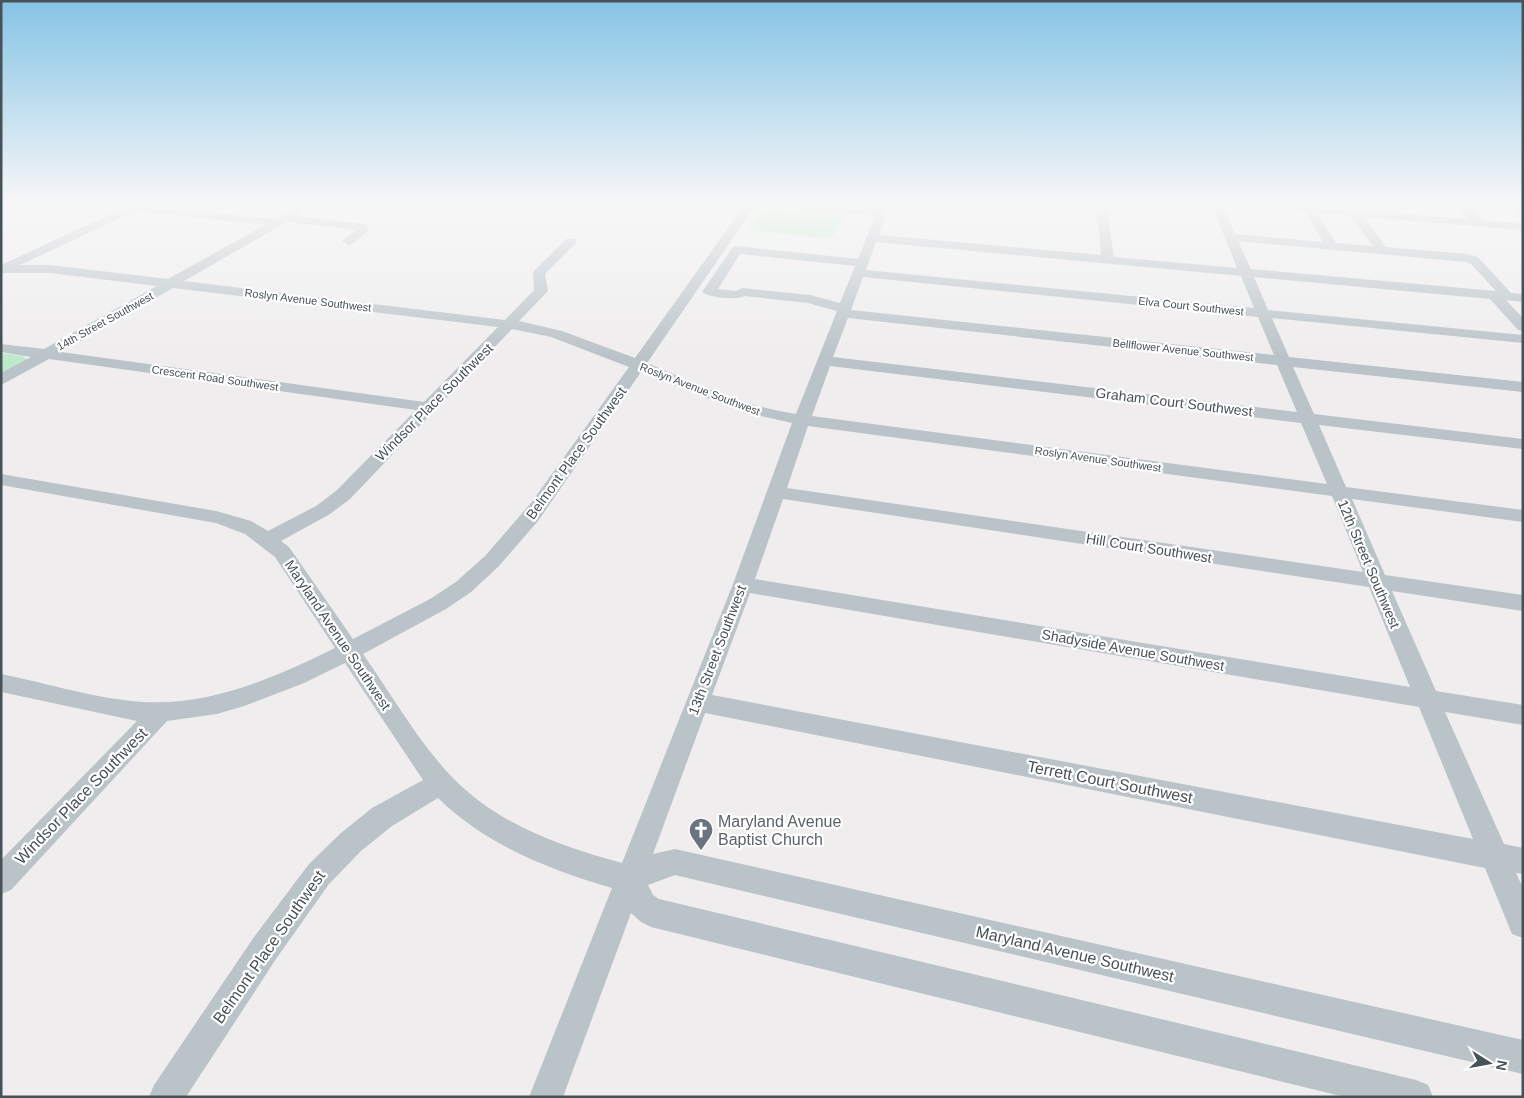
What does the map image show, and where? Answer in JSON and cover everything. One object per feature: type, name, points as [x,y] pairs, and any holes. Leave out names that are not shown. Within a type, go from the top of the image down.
[{"type":"street","points":[[1,269],[33,254]]},
{"type":"street","name":"14th Street Southwest","points":[[1,380],[222,254]]},
{"type":"street","name":"Windsor Place Southwest","points":[[269,539],[324,510],[342,495],[541,291],[539,273],[558,254]]},
{"type":"street","name":"Belmont Place Southwest","points":[[1,683],[110,707],[161,712],[196,709],[246,697],[307,673],[438,604],[463,587],[509,545],[538,507],[716,254]]},
{"type":"street","name":"Elva Court Southwest","points":[[734,254],[709,292],[739,296],[742,292],[810,300],[844,311]]},
{"type":"street","name":"Elva Court Southwest","points":[[766,254],[861,268],[1262,313],[1523,339]]},
{"type":"street","name":"13th Street Southwest","points":[[546,1097],[866,254]]},
{"type":"street","points":[[1046,254],[1523,298]]},
{"type":"street","points":[[1107,254],[1108,260]]},
{"type":"street","name":"12th Street Southwest","points":[[1238,254],[1523,923]]},
{"type":"street","points":[[1428,254],[1474,260],[1523,327]]},
{"type":"street","name":"Roslyn Avenue Southwest","points":[[1,269],[50,269],[510,324],[574,339],[750,409],[802,420],[1523,516]]},
{"type":"street","name":"Bellflower Avenue Southwest","points":[[844,311],[1523,387]]},
{"type":"street","name":"Crescent Road Southwest","points":[[1,348],[428,408]]},
{"type":"street","name":"Graham Court Southwest","points":[[825,361],[1523,444]]},
{"type":"street","name":"Maryland Avenue Southwest","points":[[1,480],[216,517],[238,522],[269,539],[282,552],[422,759],[441,783],[474,813],[502,832],[571,862],[629,879],[658,866],[675,862],[1523,1057]]},
{"type":"street","name":"Hill Court Southwest","points":[[776,492],[1523,603]]},
{"type":"street","name":"Shadyside Avenue Southwest","points":[[742,584],[1523,716]]},
{"type":"street","name":"Terrett Court Southwest","points":[[697,702],[1427,845],[1523,861]]},
{"type":"street","name":"Windsor Place Southwest","points":[[1,880],[161,712]]},
{"type":"street","name":"Belmont Place Southwest","points":[[166,1097],[265,948],[319,874],[351,842],[382,817],[441,783]]},
{"type":"street","points":[[629,879],[643,905],[651,912],[1416,1097]]},
{"type":"green space","points":[[1,353],[22,356],[27,359],[1,375]]},
{"type":"place","name":"Maryland Avenue Baptist Church","points":[[701,851]]}]
